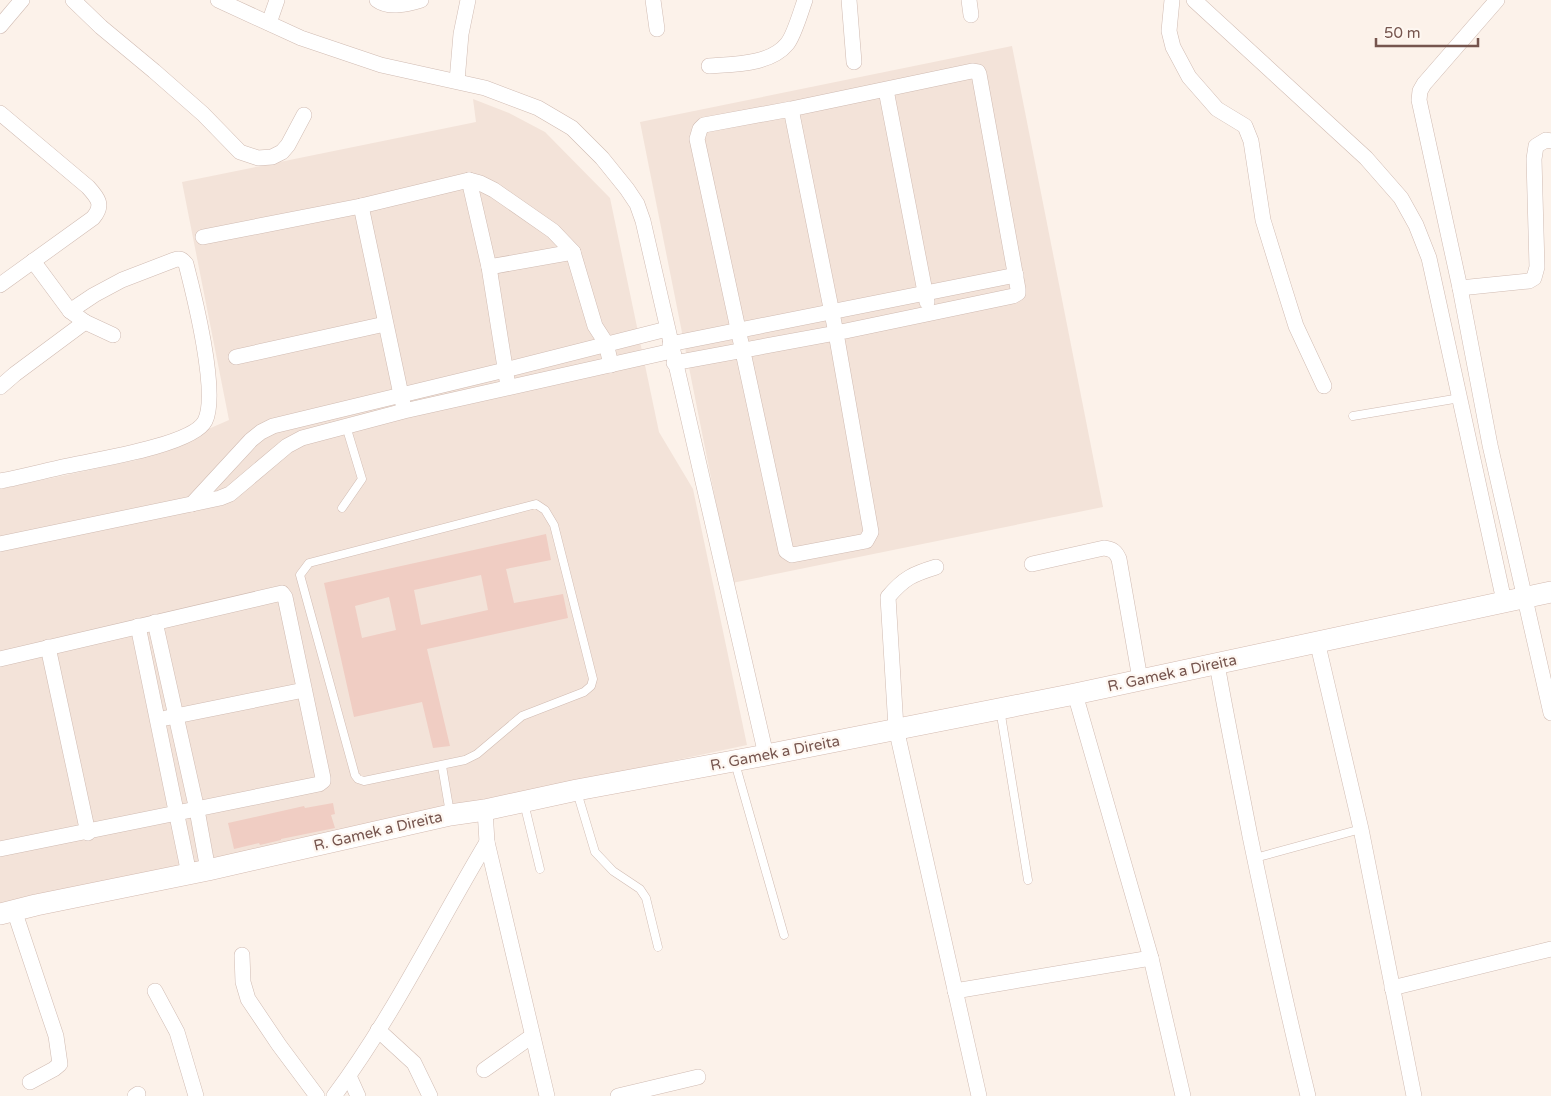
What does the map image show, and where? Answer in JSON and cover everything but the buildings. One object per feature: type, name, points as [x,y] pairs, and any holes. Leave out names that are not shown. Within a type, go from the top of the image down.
[{"type":"main road","name":"R. Gamek a Direita","points":[[7,912],[198,872],[450,815],[485,810],[577,790],[1075,694],[1551,592]]},
{"type":"street","points":[[0,26],[22,0]]},
{"type":"street","points":[[72,0],[196,108],[240,152],[258,158],[272,157],[282,152],[288,145],[304,115]]},
{"type":"street","points":[[218,0],[301,38],[381,65],[485,88],[538,108],[572,128],[602,158],[627,189],[637,204],[643,221],[666,329],[766,755]]},
{"type":"street","points":[[269,23],[277,0]]},
{"type":"street","points":[[377,0],[394,6],[422,0]]},
{"type":"street","points":[[457,81],[468,0]]},
{"type":"street","points":[[652,0],[657,28]]},
{"type":"street","points":[[709,66],[766,58],[779,51],[788,43],[805,0]]},
{"type":"street","points":[[848,0],[854,62]]},
{"type":"street","points":[[1172,0],[1169,31],[1173,47],[1189,78],[1216,109],[1245,126],[1252,149],[1263,220],[1296,326],[1324,386]]},
{"type":"street","points":[[1194,0],[1366,158],[1401,198],[1416,225],[1429,258],[1460,398],[1514,599],[1551,713]]},
{"type":"street","points":[[1497,0],[1424,84],[1420,91],[1419,100],[1460,288],[1490,444],[1514,599]]},
{"type":"street","points":[[672,353],[744,349],[836,333],[1013,296],[1018,292],[978,72],[972,71],[886,90],[704,125],[697,133],[697,139],[744,349],[786,551],[792,556],[866,541],[871,532],[836,333],[791,109]]},
{"type":"street","points":[[886,90],[929,314]]},
{"type":"street","points":[[0,113],[88,187],[96,196],[99,205],[98,212],[93,218],[0,285]]},
{"type":"street","points":[[1460,288],[1529,281],[1534,278],[1537,267],[1534,159],[1536,146],[1546,140],[1551,141]]},
{"type":"street","points":[[469,180],[489,267],[504,370],[510,388]]},
{"type":"street","points":[[203,237],[361,206],[469,180],[480,183],[494,190],[553,231],[573,252],[595,326],[606,343],[611,365]]},
{"type":"street","points":[[361,206],[404,411]]},
{"type":"street","points":[[489,267],[573,252]]},
{"type":"street","points":[[0,481],[122,455],[170,442],[199,429],[205,422],[210,408],[209,382],[196,303],[186,264],[183,260],[178,258],[122,280],[70,311]]},
{"type":"street","points":[[33,261],[70,311],[85,322],[113,335]]},
{"type":"street","points":[[0,544],[220,498],[230,494],[294,441],[346,426],[404,411],[672,353],[739,330],[1016,276]]},
{"type":"street","points":[[0,387],[85,322]]},
{"type":"street","points":[[236,357],[385,324]]},
{"type":"street","points":[[589,370],[586,348],[595,326]]},
{"type":"street","points":[[192,504],[251,440],[273,426],[666,329]]},
{"type":"street","points":[[1032,564],[1104,548],[1117,552],[1140,679]]},
{"type":"street","points":[[936,567],[914,573],[900,583],[888,597],[896,728],[979,1096]]},
{"type":"street","points":[[0,659],[282,593],[285,596],[323,778],[321,783],[0,849]]},
{"type":"street","points":[[155,622],[196,810],[198,872]]},
{"type":"street","points":[[138,626],[177,814],[198,872]]},
{"type":"street","points":[[1317,641],[1361,829],[1414,1096]]},
{"type":"street","points":[[48,647],[88,832]]},
{"type":"street","points":[[1218,664],[1225,709],[1285,1003],[1308,1096]]},
{"type":"street","points":[[157,720],[304,690]]},
{"type":"street","points":[[1075,694],[1151,958],[1183,1096]]},
{"type":"street","points":[[485,810],[487,842],[547,1096]]},
{"type":"street","points":[[334,1096],[378,1030],[487,842]]},
{"type":"street","points":[[7,912],[56,1036],[60,1057],[60,1064],[30,1082]]},
{"type":"street","points":[[1392,988],[1551,949]]},
{"type":"street","points":[[242,955],[243,982],[248,999],[279,1046],[317,1096]]},
{"type":"street","points":[[955,991],[1151,958]]},
{"type":"street","points":[[155,991],[177,1032],[196,1096]]},
{"type":"street","points":[[378,1030],[414,1063],[430,1096]]},
{"type":"street","points":[[484,1070],[532,1036]]},
{"type":"street","points":[[349,1076],[358,1096]]},
{"type":"street","points":[[618,1096],[698,1077]]},
{"type":"lane","points":[[1352,416],[1460,398]]},
{"type":"lane","points":[[342,508],[362,478],[346,426]]},
{"type":"lane","points":[[536,504],[546,510],[554,525],[593,679],[591,686],[584,692],[522,716],[477,754],[465,760],[442,766],[364,781],[358,779],[355,775],[300,575],[308,563],[536,504]]},
{"type":"lane","points":[[1000,708],[1028,880]]},
{"type":"lane","points":[[734,761],[784,935]]},
{"type":"lane","points":[[442,766],[450,815]]},
{"type":"lane","points":[[577,790],[595,852],[613,871],[640,889],[646,898],[658,947]]},
{"type":"lane","points":[[524,801],[540,869]]},
{"type":"lane","points":[[1255,858],[1361,829]]},
{"type":"shaded area","points":[[1012,46],[1103,507],[732,583],[640,122]]},
{"type":"shaded area","points":[[473,99],[509,113],[545,132],[610,198],[659,432],[693,489],[747,745],[0,905],[0,489],[137,460],[229,420],[182,182],[476,122]]}]
